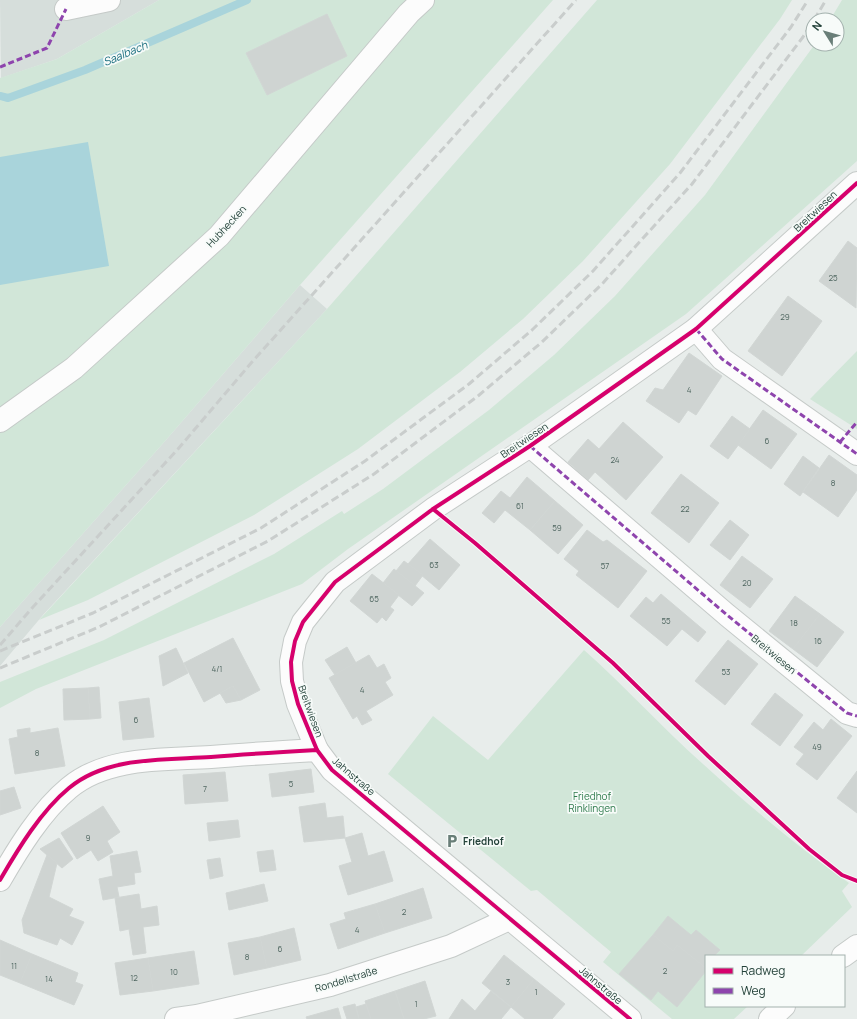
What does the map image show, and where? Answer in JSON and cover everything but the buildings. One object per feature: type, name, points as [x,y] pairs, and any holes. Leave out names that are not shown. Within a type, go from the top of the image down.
[{"type":"street","points":[[66,9],[109,0]]},
{"type":"street","name":"Hubhecken","points":[[0,421],[74,368],[219,236],[409,13],[423,0]]},
{"type":"street","name":"Breitwiesen","points":[[317,750],[298,704],[292,681],[291,662],[295,642],[302,622],[336,582],[433,510],[530,446],[696,329],[857,183]]},
{"type":"street","points":[[696,329],[722,359],[857,454]]},
{"type":"street","name":"Breitwiesen","points":[[530,446],[811,684],[847,713],[857,716]]},
{"type":"street","points":[[0,880],[10,862],[51,806],[69,787],[90,774],[115,765],[148,761],[317,750]]},
{"type":"street","name":"Jahnstraße","points":[[317,750],[332,770],[630,1019]]},
{"type":"street","name":"Rondellstraße","points":[[176,1019],[196,1016],[330,985],[451,946],[509,919]]},
{"type":"street","points":[[844,955],[857,946]]},
{"type":"street","points":[[770,1019],[783,1007]]},
{"type":"shaded area","points":[[0,0],[159,0],[57,59],[1,78]]},
{"type":"shaded area","points":[[300,285],[327,309],[43,615],[0,666],[0,627],[166,440]]},
{"type":"green space","points":[[159,0],[553,0],[300,285],[166,440],[0,627],[0,78],[57,59]]},
{"type":"green space","points":[[597,0],[792,0],[780,19],[670,164],[583,261],[523,319],[460,372],[358,449],[254,515],[88,600],[39,620],[327,309]]},
{"type":"green space","points":[[842,0],[857,0],[857,161],[686,314],[348,549],[302,584],[36,689],[0,708],[0,682],[104,640],[274,554],[342,511],[344,514],[383,489],[489,410],[554,355],[615,296],[705,195],[809,52],[845,52],[845,12],[835,12]]},
{"type":"green space","points":[[857,351],[857,429],[810,399]]},
{"type":"green space","name":"Friedhof Rinklingen","points":[[584,650],[673,736],[738,795],[774,826],[849,883],[842,891],[852,907],[802,955],[705,955],[705,1007],[747,1007],[734,1019],[672,1019],[603,962],[611,952],[537,890],[531,891],[388,774],[433,716],[488,760]]},
{"type":"water","points":[[88,142],[109,266],[0,285],[0,157]]},
{"type":"waterway","name":"Saalbach","points":[[0,96],[8,98],[85,70],[247,0]]},
{"type":"railway","points":[[0,645],[178,449],[252,362],[576,0]]},
{"type":"railway","points":[[0,651],[93,613],[261,528],[365,461],[469,384],[532,330],[593,271],[680,173],[791,27],[808,0]]},
{"type":"railway","points":[[819,12],[826,0]]},
{"type":"railway","points":[[0,668],[99,627],[268,541],[374,474],[478,396],[542,342],[603,283],[692,184],[805,34]]},
{"type":"marked path","points":[[0,67],[47,48],[66,9]]},
{"type":"marked path","points":[[696,329],[722,359],[857,454]]},
{"type":"marked path","points":[[840,442],[857,422]]},
{"type":"marked path","points":[[530,446],[727,615],[847,713],[857,716]]},
{"type":"cycle path","points":[[317,750],[298,704],[292,681],[291,662],[295,641],[303,622],[335,582],[433,509],[530,446],[696,329],[857,183]]},
{"type":"cycle path","points":[[433,509],[475,543],[613,663],[708,756],[809,849],[842,875],[857,881]]},
{"type":"cycle path","points":[[0,880],[22,843],[59,797],[84,778],[101,770],[118,765],[156,760],[317,750],[332,770],[630,1019]]},
{"type":"place","name":"Friedhof","points":[[452,841]]}]
